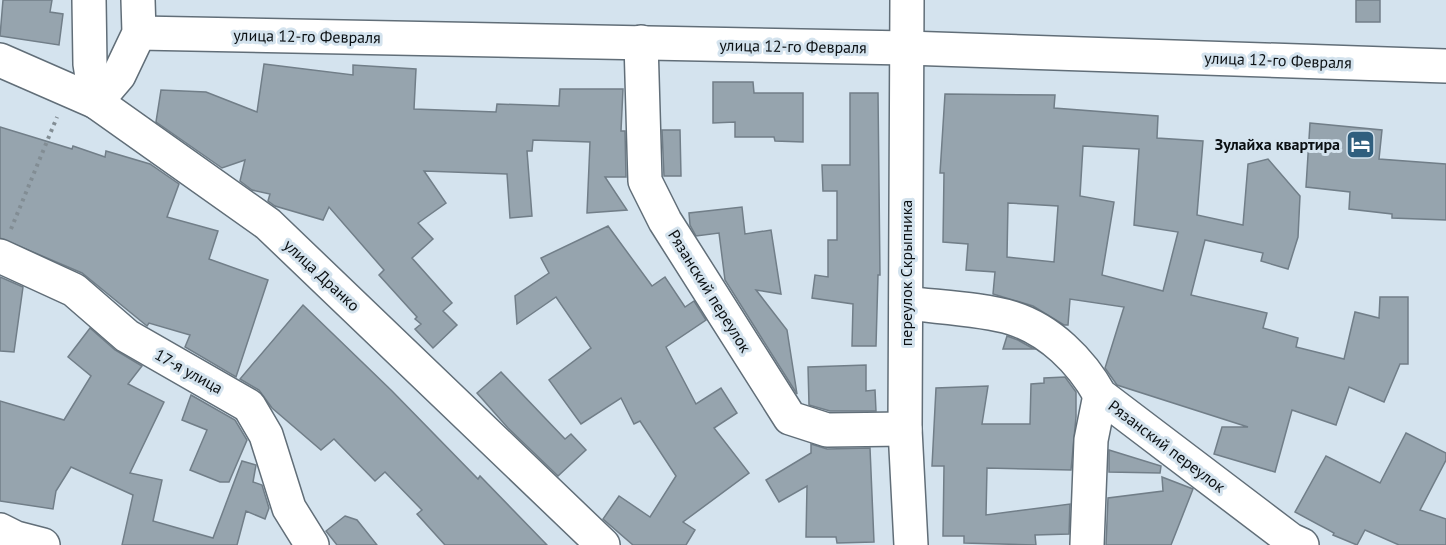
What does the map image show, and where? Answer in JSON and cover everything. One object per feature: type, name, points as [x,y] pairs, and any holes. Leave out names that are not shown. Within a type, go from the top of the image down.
[{"type":"street","points":[[82,95],[90,64],[89,0]]},
{"type":"street","points":[[82,95],[119,75],[139,33],[138,0]]},
{"type":"street","name":"переулок Скрыпника","points":[[907,0],[905,429],[911,545]]},
{"type":"street","name":"улица 12-го Февраля","points":[[139,33],[907,48],[1446,66]]},
{"type":"street","name":"Рязанский переулок","points":[[641,42],[645,181],[665,221],[790,418],[826,430],[905,429]]},
{"type":"street","name":"улица Дранко","points":[[0,60],[82,95],[268,224],[603,545]]},
{"type":"street","name":"17-я улица","points":[[4,245],[74,290],[127,336],[249,406],[266,435],[288,508],[312,545]]},
{"type":"street","name":"Рязанский переулок","points":[[906,303],[1012,318],[1061,344],[1091,380],[1100,395],[1291,540],[1302,545]]},
{"type":"street","points":[[1087,545],[1091,440],[1100,395]]},
{"type":"street","points":[[0,530],[16,538],[43,545]]},
{"type":"path","points":[[4,245],[82,95]]},
{"type":"building","points":[[3,0],[52,0],[50,12],[63,14],[59,45],[0,36]]},
{"type":"building","points":[[1356,0],[1380,0],[1380,22],[1356,22]]},
{"type":"building","points":[[264,64],[353,75],[353,65],[416,69],[414,109],[496,112],[497,104],[559,106],[560,89],[623,89],[621,131],[625,131],[626,177],[605,177],[627,210],[587,213],[590,142],[533,140],[532,151],[527,151],[532,216],[510,218],[507,174],[424,171],[446,203],[418,223],[433,239],[412,258],[452,303],[443,311],[457,325],[433,348],[415,329],[421,324],[415,319],[417,317],[379,275],[384,270],[329,207],[323,220],[275,206],[268,201],[270,194],[252,190],[240,181],[245,160],[222,168],[156,122],[161,90],[206,92],[257,112]]},
{"type":"building","points":[[713,82],[753,82],[754,93],[803,93],[803,142],[775,141],[774,137],[735,137],[735,122],[713,123]]},
{"type":"building","points":[[850,93],[878,93],[880,275],[878,275],[876,346],[852,346],[853,304],[812,298],[815,275],[828,277],[828,240],[837,240],[837,191],[823,191],[822,165],[850,165]]},
{"type":"building","points":[[945,94],[1055,95],[1054,108],[1158,116],[1157,138],[1203,141],[1197,215],[1243,225],[1248,164],[1268,159],[1300,196],[1298,237],[1288,269],[1261,261],[1263,253],[1205,240],[1191,295],[1267,313],[1263,328],[1298,338],[1296,347],[1344,359],[1355,312],[1379,318],[1380,297],[1408,297],[1408,364],[1400,364],[1384,402],[1349,387],[1336,425],[1292,410],[1275,472],[1214,454],[1222,427],[1248,427],[1117,385],[1105,368],[1124,307],[1070,299],[1068,325],[1064,325],[1033,306],[993,294],[995,272],[966,270],[968,244],[943,242],[944,173],[940,173]],"holes":[[[1083,146],[1139,149],[1134,225],[1178,232],[1163,291],[1102,275],[1114,202],[1080,196]],[[1008,203],[1058,206],[1054,262],[1007,257]]]},
{"type":"building","points":[[1310,123],[1382,130],[1379,159],[1446,164],[1446,220],[1392,218],[1392,214],[1349,209],[1350,192],[1306,187]]},
{"type":"building","points":[[0,127],[72,149],[73,146],[105,157],[106,151],[150,164],[179,184],[167,217],[218,231],[209,259],[268,280],[236,377],[185,347],[190,335],[149,323],[147,326],[82,273],[0,238]]},
{"type":"building","points":[[662,130],[680,130],[681,176],[664,176]]},
{"type":"building","points":[[742,207],[745,234],[771,230],[781,294],[756,290],[787,330],[797,394],[725,280],[719,233],[696,236],[690,225],[689,213]]},
{"type":"building","points":[[608,226],[652,286],[665,277],[685,307],[694,301],[706,320],[666,347],[696,404],[721,388],[737,413],[714,428],[749,473],[683,522],[695,530],[686,545],[633,545],[603,519],[619,496],[650,517],[676,476],[640,421],[634,424],[621,398],[581,424],[549,380],[591,348],[556,297],[517,324],[515,296],[549,273],[541,258]]},
{"type":"building","points":[[0,277],[23,287],[14,352],[0,351]]},
{"type":"building","points":[[303,305],[478,479],[480,476],[547,545],[445,545],[417,514],[422,510],[385,472],[375,481],[334,439],[321,450],[272,408],[259,390],[240,379]]},
{"type":"building","points":[[90,328],[115,350],[142,366],[128,384],[164,402],[130,473],[162,480],[153,521],[213,538],[242,461],[256,465],[253,482],[262,485],[269,508],[265,519],[246,511],[237,545],[122,545],[133,495],[71,467],[56,491],[53,509],[0,501],[0,401],[64,420],[91,376],[68,357]]},
{"type":"building","points":[[1007,336],[1018,340],[1034,349],[1003,349]]},
{"type":"building","points":[[866,365],[866,391],[875,390],[876,411],[830,411],[809,405],[808,367]]},
{"type":"building","points":[[501,372],[565,439],[571,434],[586,450],[558,476],[508,428],[477,393]]},
{"type":"building","points":[[1065,377],[1076,392],[1071,470],[987,468],[986,515],[1070,504],[1069,534],[1035,535],[1036,545],[964,543],[964,536],[943,536],[944,466],[932,466],[936,388],[988,386],[982,424],[1030,424],[1031,384],[1044,383],[1044,378]]},
{"type":"building","points":[[191,395],[235,420],[247,440],[229,482],[220,482],[190,470],[207,430],[182,420]]},
{"type":"building","points":[[1406,433],[1446,453],[1446,460],[1420,510],[1446,519],[1446,545],[1399,545],[1365,530],[1357,545],[1333,535],[1334,533],[1295,512],[1326,456],[1380,483]]},
{"type":"building","points":[[811,444],[827,449],[870,448],[874,542],[837,543],[836,537],[806,537],[807,486],[779,502],[766,480],[811,453]]},
{"type":"building","points":[[1109,450],[1161,466],[1160,473],[1109,472]]},
{"type":"building","points":[[1162,477],[1193,489],[1171,545],[1106,545],[1108,498],[1163,491]]},
{"type":"building","points":[[345,516],[357,520],[377,545],[337,545],[326,531]]},
{"type":"place","name":"Зулайха квартира","points":[[1361,144]]}]
